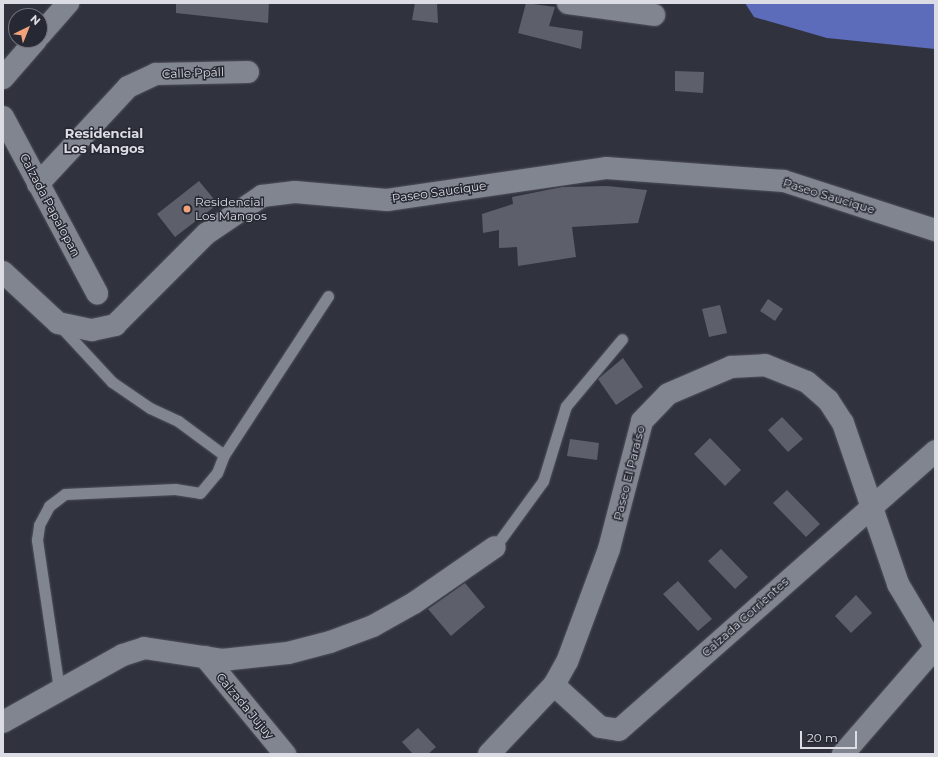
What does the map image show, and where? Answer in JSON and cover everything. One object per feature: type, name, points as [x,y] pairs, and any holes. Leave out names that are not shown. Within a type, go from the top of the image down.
[{"type":"street","points":[[48,26],[68,3]]},
{"type":"street","points":[[568,3],[654,15]]},
{"type":"street","points":[[3,78],[29,48]]},
{"type":"street","name":"Calle Ppáll","points":[[38,184],[128,87],[156,74],[248,72]]},
{"type":"street","name":"Calzada Papalopan","points":[[3,117],[97,293]]},
{"type":"street","name":"Paseo Saucique","points":[[58,323],[92,330],[114,324],[206,234],[262,196],[295,192],[387,200],[606,168],[784,181],[935,230]]},
{"type":"street","points":[[3,272],[58,323]]},
{"type":"street","name":"Paseo El Paraíso","points":[[497,751],[511,727],[554,685],[585,620],[609,549],[642,421],[668,394],[738,367],[765,364],[807,382],[828,400],[843,423],[869,507],[898,584],[932,659]]},
{"type":"street","name":"Calzada Corrientes","points":[[554,685],[600,727],[619,730],[869,507],[935,451]]},
{"type":"street","points":[[3,722],[59,689],[123,655],[144,648],[222,660],[288,653],[366,629],[414,603],[495,547]]},
{"type":"street","name":"Calzada Jujuy","points":[[205,658],[285,754]]},
{"type":"street","points":[[844,754],[932,659]]},
{"type":"lane","points":[[59,689],[37,540],[39,525],[49,506],[66,494],[175,489],[200,493],[217,473],[224,455],[328,296]]},
{"type":"lane","points":[[58,323],[112,382],[150,408],[178,421],[224,455]]},
{"type":"lane","points":[[495,547],[543,481],[566,406],[622,339]]},
{"type":"water","points":[[745,3],[935,3],[935,49],[827,38],[754,17]]},
{"type":"building","points":[[176,3],[269,3],[268,23],[176,13]]},
{"type":"building","points":[[415,3],[437,3],[438,23],[412,20]]},
{"type":"building","points":[[526,3],[555,7],[549,26],[583,31],[581,49],[518,33]]},
{"type":"building","points":[[675,71],[704,72],[703,93],[675,91]]},
{"type":"building","name":"Residencial Los Mangos","points":[[199,181],[218,204],[175,237],[157,214]]},
{"type":"building","points":[[607,186],[647,190],[638,223],[572,227],[576,257],[518,266],[517,247],[499,248],[499,230],[483,233],[482,214],[513,204],[512,197],[562,187]]},
{"type":"building","points":[[768,299],[783,309],[775,321],[760,311]]},
{"type":"building","points":[[720,305],[727,333],[709,337],[702,309]]},
{"type":"building","points":[[623,358],[643,387],[616,405],[598,379]]},
{"type":"building","points":[[782,417],[803,439],[788,452],[768,430]]},
{"type":"building","points":[[710,438],[741,470],[725,486],[694,454]]},
{"type":"building","points":[[570,439],[599,443],[597,460],[567,456]]},
{"type":"building","points":[[787,490],[820,524],[806,537],[773,503]]},
{"type":"building","points":[[721,549],[748,577],[735,589],[708,561]]},
{"type":"building","points":[[678,581],[712,619],[698,631],[663,594]]},
{"type":"building","points":[[465,583],[485,607],[451,636],[428,609]]},
{"type":"building","points":[[856,595],[872,613],[851,633],[835,616]]},
{"type":"building","points":[[418,728],[436,747],[428,754],[413,754],[402,742]]},
{"type":"place","name":"Residencial Los Mangos","points":[[187,209]]},
{"type":"district","name":"Residencial Los Mangos","points":[[104,142]]}]
